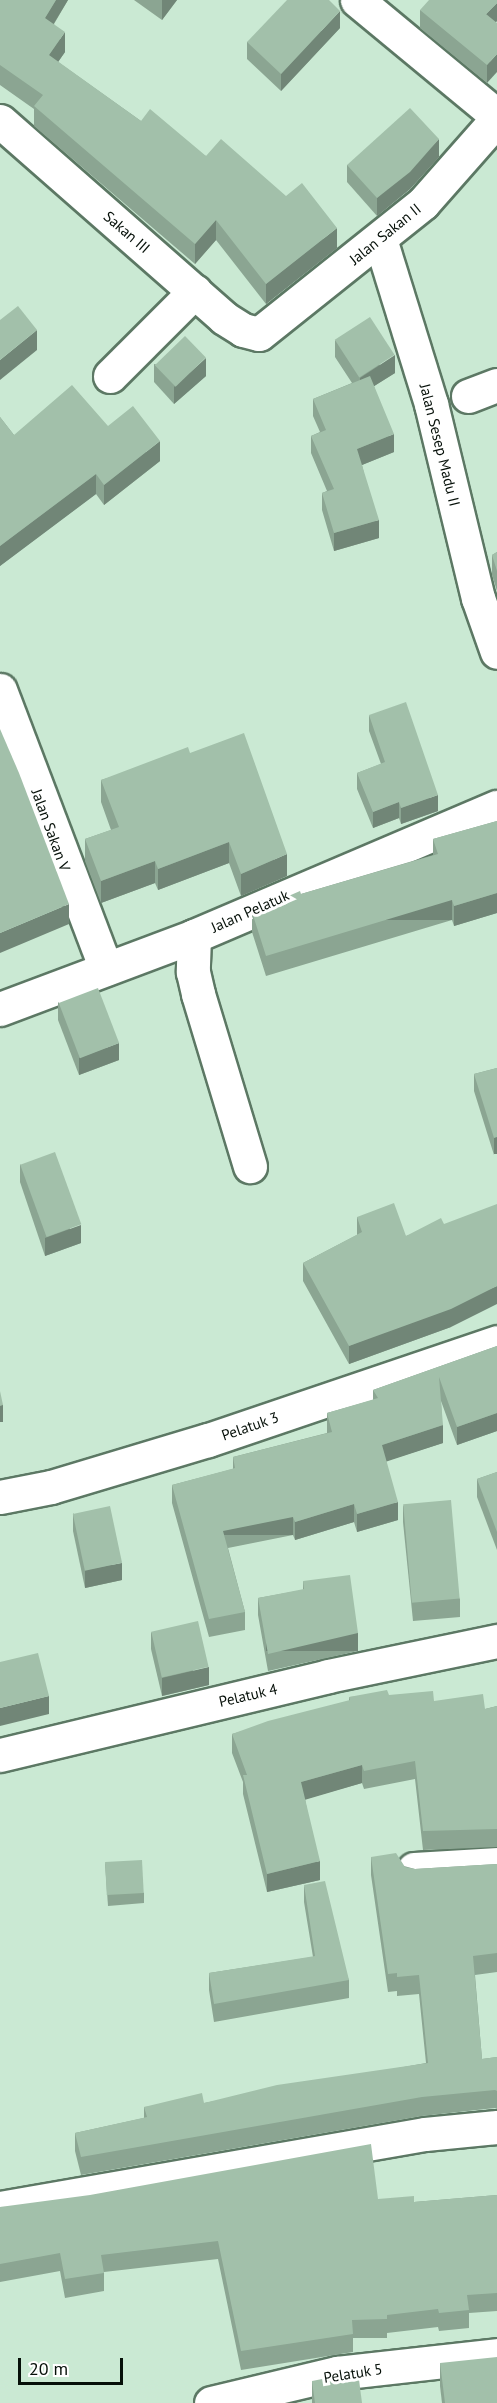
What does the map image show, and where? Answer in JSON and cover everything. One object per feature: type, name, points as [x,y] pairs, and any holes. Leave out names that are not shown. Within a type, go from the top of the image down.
[{"type":"street","name":"Jalan Sakan II","points":[[260,334],[423,203],[497,118],[357,0]]},
{"type":"street","name":"Sakan III","points":[[0,121],[235,326],[260,334]]},
{"type":"street","name":"Jalan Sesep Madu II","points":[[380,239],[431,404],[477,598],[497,652]]},
{"type":"street","points":[[110,376],[195,291]]},
{"type":"street","name":"Jalan Sakan V","points":[[0,690],[52,834],[106,969]]},
{"type":"street","name":"Jalan Pelatuk","points":[[0,1009],[194,936],[497,807]]},
{"type":"street","points":[[194,936],[193,972],[198,994],[250,1166]]},
{"type":"street","name":"Pelatuk 3","points":[[0,1497],[51,1486],[208,1440],[497,1342]]},
{"type":"street","name":"Pelatuk 4","points":[[0,1755],[328,1676],[497,1641]]},
{"type":"street","points":[[414,1869],[497,1864]]},
{"type":"street","points":[[0,2208],[366,2144],[497,2127]]},
{"type":"street","name":"Pelatuk 5","points":[[211,2403],[337,2373],[497,2355]]},
{"type":"building","points":[[0,0],[56,0],[45,18],[65,32],[49,55],[141,121],[150,109],[206,156],[221,139],[286,196],[302,183],[337,228],[266,284],[216,220],[195,244],[34,106],[43,95],[0,65]]},
{"type":"building","points":[[287,0],[329,0],[340,11],[281,74],[247,42]]},
{"type":"building","points":[[429,0],[497,0],[497,3],[486,14],[497,23],[497,54],[487,65],[420,10]]},
{"type":"building","points":[[410,108],[439,139],[410,172],[377,198],[347,165]]},
{"type":"building","points":[[18,306],[37,330],[0,360],[0,320]]},
{"type":"building","points":[[370,317],[395,355],[359,378],[335,340]]},
{"type":"building","points":[[185,336],[206,358],[176,387],[155,365]]},
{"type":"building","points":[[370,376],[394,434],[357,449],[379,520],[334,533],[322,493],[334,489],[311,436],[326,430],[313,399]]},
{"type":"building","points":[[72,385],[108,426],[133,406],[160,441],[104,485],[96,474],[0,546],[0,417],[14,435]]},
{"type":"building","points":[[497,552],[497,571],[492,555]]},
{"type":"building","points":[[406,702],[438,795],[401,808],[399,802],[373,812],[357,773],[385,762],[369,715]]},
{"type":"building","points":[[0,729],[69,904],[0,933]]},
{"type":"building","points":[[244,733],[287,854],[241,874],[229,842],[158,869],[155,861],[101,881],[85,839],[119,827],[101,780],[188,747],[190,753]]},
{"type":"building","points":[[497,821],[497,893],[454,906],[452,900],[266,956],[252,912],[300,891],[301,894],[438,854],[433,839]]},
{"type":"building","points":[[98,988],[119,1043],[80,1058],[59,1003]]},
{"type":"building","points":[[497,1068],[497,1137],[494,1138],[474,1074]]},
{"type":"building","points":[[55,1152],[81,1224],[47,1237],[20,1165]]},
{"type":"building","points":[[394,1203],[406,1236],[441,1218],[444,1224],[497,1204],[497,1286],[451,1309],[349,1346],[303,1263],[362,1232],[357,1217]]},
{"type":"building","points":[[497,1346],[497,1413],[457,1427],[439,1377],[443,1425],[382,1445],[398,1502],[357,1514],[354,1504],[295,1522],[293,1517],[223,1531],[245,1612],[209,1619],[172,1485],[235,1468],[233,1457],[332,1432],[327,1413],[378,1398],[373,1390]]},
{"type":"building","points":[[497,1472],[497,1532],[477,1479]]},
{"type":"building","points":[[451,1500],[460,1599],[412,1603],[403,1504]]},
{"type":"building","points":[[110,1506],[122,1563],[85,1571],[73,1514]]},
{"type":"building","points":[[350,1575],[358,1633],[268,1654],[258,1598],[304,1589],[303,1581]]},
{"type":"building","points":[[198,1621],[209,1667],[162,1678],[151,1632]]},
{"type":"building","points":[[38,1653],[49,1696],[0,1708],[0,1662]]},
{"type":"building","points":[[387,1690],[389,1695],[433,1691],[434,1701],[483,1694],[485,1709],[497,1706],[497,1829],[423,1831],[415,1761],[364,1771],[362,1765],[301,1782],[320,1861],[267,1874],[243,1775],[247,1775],[232,1734],[268,1721],[350,1700],[349,1697]]},
{"type":"building","points":[[396,1853],[405,1867],[415,1869],[497,1864],[497,1953],[473,1956],[482,2059],[497,2057],[497,2091],[422,2097],[81,2157],[75,2133],[147,2117],[144,2107],[202,2093],[204,2103],[277,2085],[428,2063],[419,1975],[397,1977],[397,1973],[388,1974],[371,1857]]},
{"type":"building","points":[[142,1860],[144,1893],[107,1895],[105,1862]]},
{"type":"building","points":[[325,1881],[349,1980],[214,2004],[209,1973],[315,1956],[304,1885]]},
{"type":"building","points":[[371,2144],[378,2199],[414,2196],[414,2202],[497,2195],[497,2293],[467,2295],[469,2310],[439,2313],[438,2309],[387,2315],[387,2319],[352,2320],[353,2334],[241,2351],[218,2241],[101,2255],[104,2273],[65,2279],[60,2253],[0,2264],[0,2207],[90,2195]]},
{"type":"building","points":[[497,2357],[497,2403],[445,2403],[440,2363]]},
{"type":"building","points":[[358,2372],[362,2403],[315,2403],[312,2381]]}]
